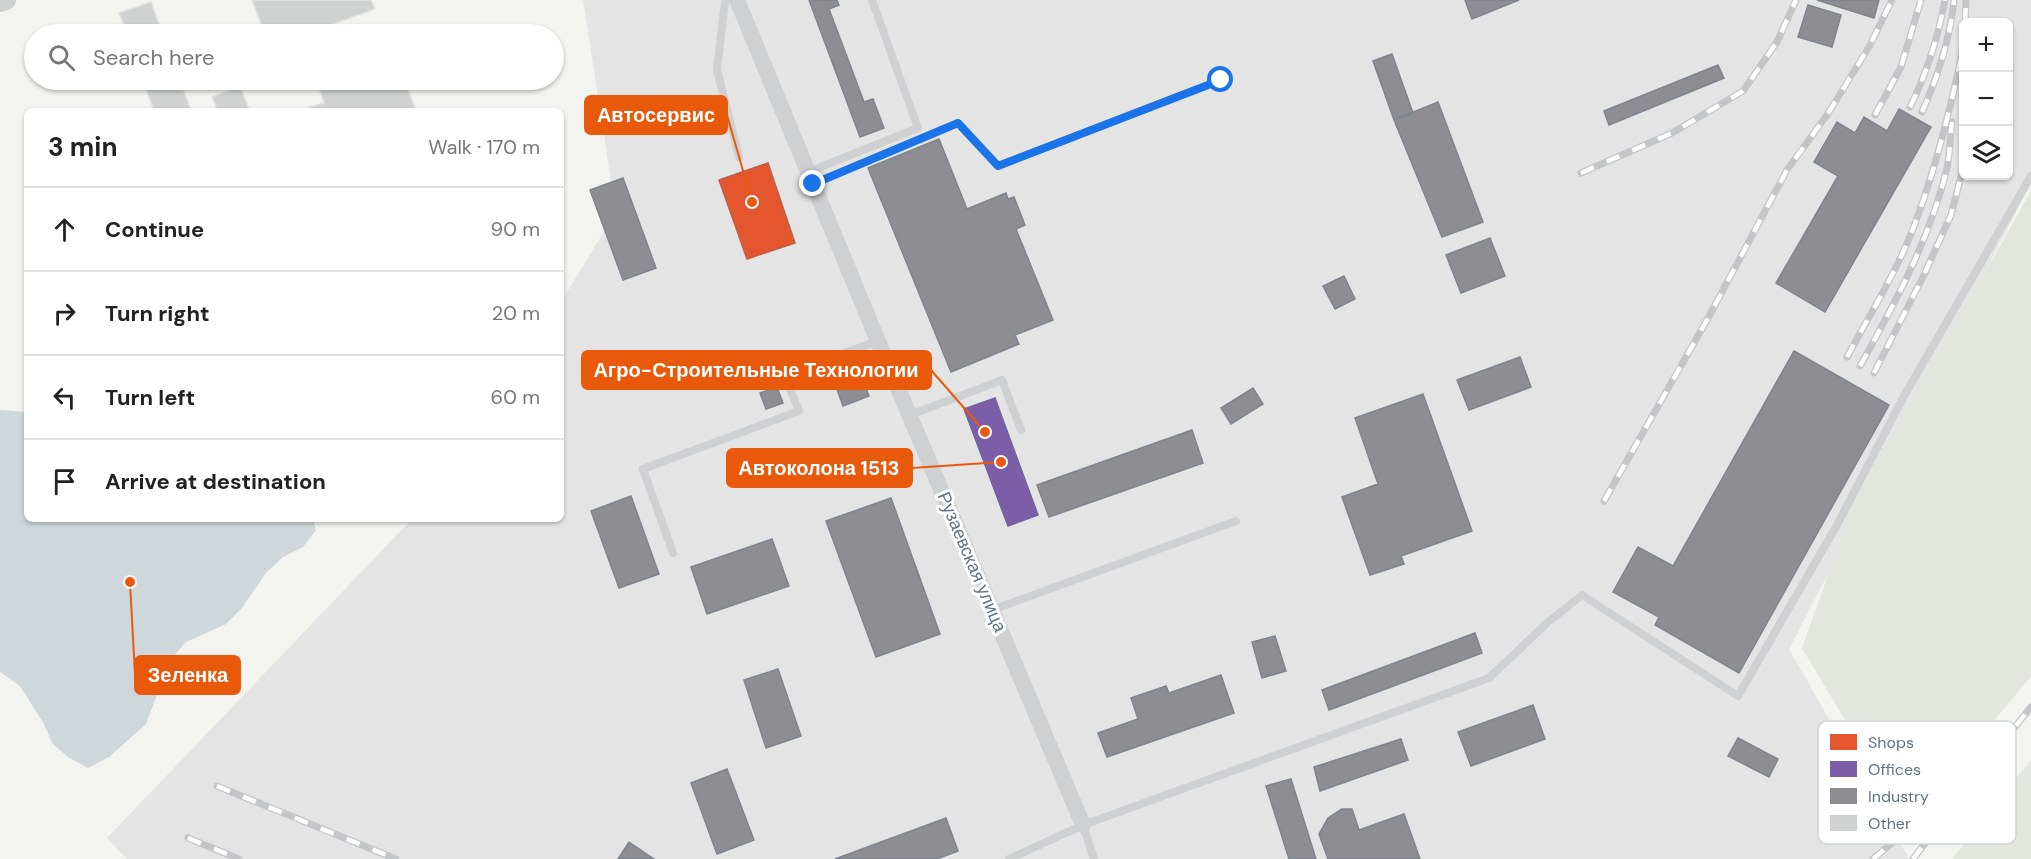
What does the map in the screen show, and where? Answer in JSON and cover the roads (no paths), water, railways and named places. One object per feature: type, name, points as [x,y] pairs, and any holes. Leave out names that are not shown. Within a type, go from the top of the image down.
[{"type":"street","points":[[0,2],[6,0]]},
{"type":"street","name":"Рузаевская улица","points":[[737,0],[878,341],[1083,825]]},
{"type":"lane","points":[[725,0],[717,70],[739,157]]},
{"type":"lane","points":[[810,178],[918,128],[872,0]]},
{"type":"lane","points":[[810,178],[958,123],[998,166],[1221,80]]},
{"type":"lane","points":[[1009,859],[1083,825],[1488,678],[1546,623],[1582,595],[1738,696],[1837,525],[1904,396],[2031,176]]},
{"type":"lane","points":[[674,553],[643,469],[799,411],[784,374],[878,341]]},
{"type":"lane","points":[[910,416],[1002,380],[1021,430]]},
{"type":"lane","points":[[992,610],[1236,521]]},
{"type":"lane","points":[[1083,825],[1094,859]]},
{"type":"railway","points":[[1581,173],[1672,133],[1743,91],[1777,42],[1796,0]]},
{"type":"railway","points":[[1604,501],[1707,320],[1787,170],[1827,115],[1869,47],[1892,0]]},
{"type":"railway","points":[[1875,115],[1901,67],[1921,0]]},
{"type":"railway","points":[[1910,107],[1931,55],[1945,0]]},
{"type":"railway","points":[[1922,112],[1942,58],[1950,29],[1954,0]]},
{"type":"railway","points":[[1965,18],[1966,0]]},
{"type":"railway","points":[[1847,357],[1894,272],[1917,218],[1944,133],[1959,66]]},
{"type":"railway","points":[[1860,366],[1910,270],[1931,220],[1947,168],[1952,122]]},
{"type":"railway","points":[[1874,373],[1923,277],[1951,215],[1960,180]]},
{"type":"railway","points":[[2016,726],[2031,707]]},
{"type":"railway","points":[[217,786],[396,859]]},
{"type":"railway","points":[[188,838],[239,859]]},
{"type":"railway","points":[[1873,859],[1891,844]]},
{"type":"railway","points":[[1913,859],[1925,844]]},
{"type":"place","name":"Автосервис","points":[[752,202]]},
{"type":"place","name":"Агро-Строительные Технологии","points":[[985,432]]},
{"type":"place","name":"Автоколона 1513","points":[[1001,462]]},
{"type":"place","name":"Зеленка","points":[[130,582]]}]
